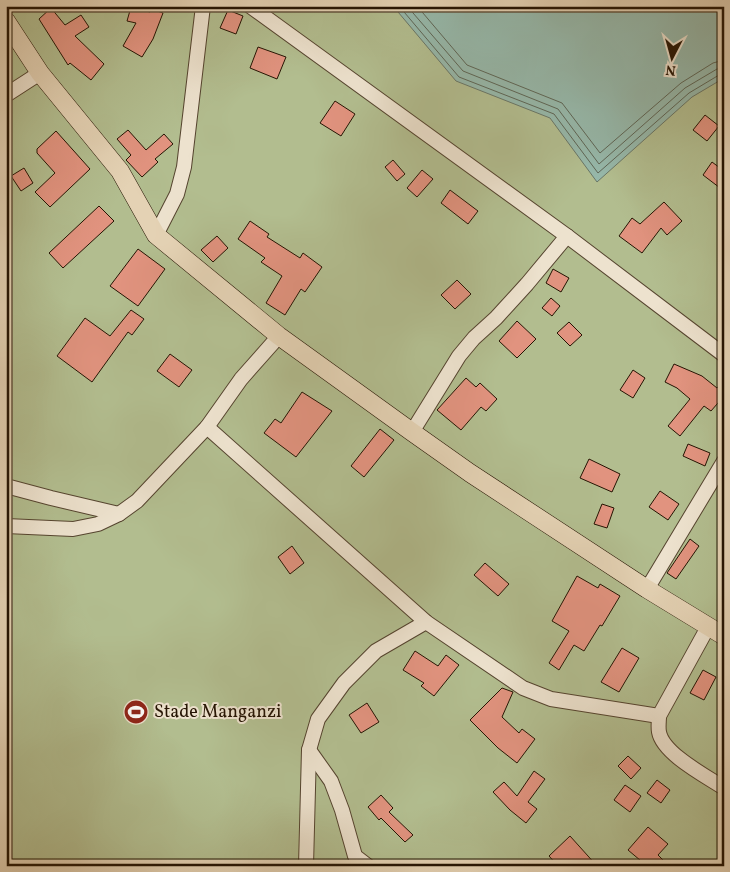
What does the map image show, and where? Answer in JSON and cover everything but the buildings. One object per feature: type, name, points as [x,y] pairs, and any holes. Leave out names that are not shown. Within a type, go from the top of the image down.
[{"type":"main road","points":[[6,21],[40,73],[120,172],[156,234],[279,336],[412,432],[478,478],[647,589],[724,636]]},
{"type":"street","points":[[156,234],[177,194],[184,167],[203,6]]},
{"type":"street","points":[[250,6],[567,236],[724,355]]},
{"type":"street","points":[[6,96],[40,73]]},
{"type":"street","points":[[412,432],[459,356],[527,284],[567,236]]},
{"type":"street","points":[[6,526],[73,529],[98,524],[119,514],[137,501],[207,427],[241,379],[279,336]]},
{"type":"street","points":[[207,427],[426,622],[523,688],[551,700],[659,716]]},
{"type":"street","points":[[647,589],[724,461]]},
{"type":"street","points":[[6,486],[119,514]]},
{"type":"street","points":[[306,866],[309,750],[318,720],[344,683],[376,651],[426,622]]},
{"type":"street","points":[[708,627],[659,716],[659,733],[665,744],[674,754],[724,788]]},
{"type":"street","points":[[309,750],[331,781],[342,810],[354,861],[368,866]]},
{"type":"green space","points":[[6,6],[724,6],[724,866],[6,866]]},
{"type":"water","points":[[393,6],[724,6],[724,78],[692,97],[597,182],[550,118],[456,81]]},
{"type":"place","name":"Stade Manganzi","points":[[136,712]]}]
